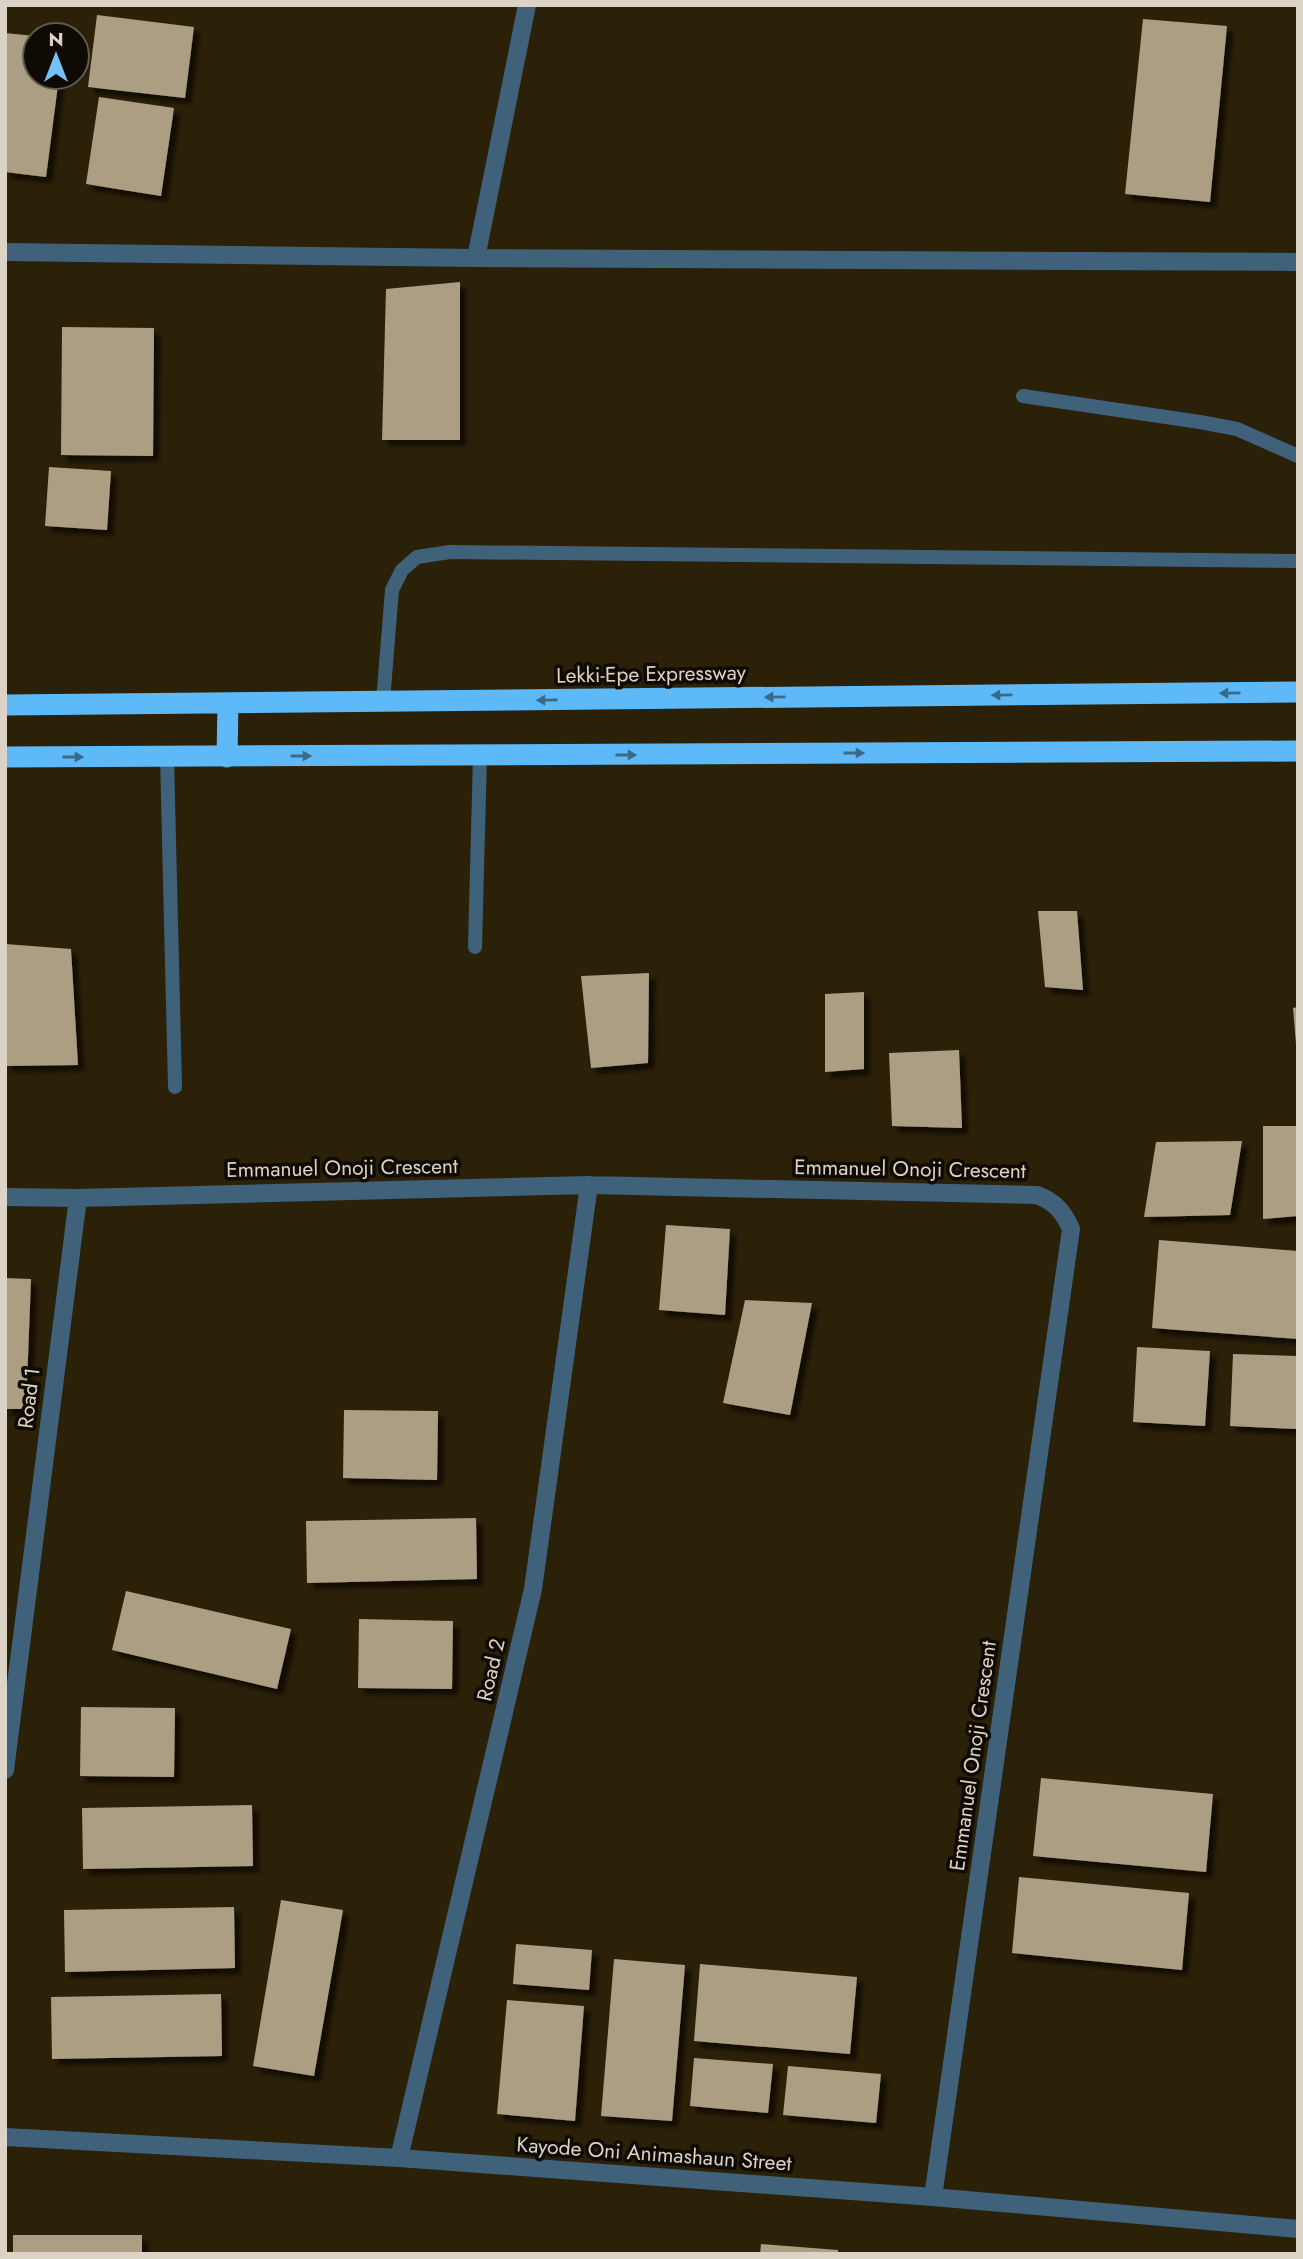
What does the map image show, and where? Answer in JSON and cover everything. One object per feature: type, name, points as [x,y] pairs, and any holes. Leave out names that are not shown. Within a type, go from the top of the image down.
[{"type":"highway","name":"Lekki-Epe Expressway","points":[[5,705],[1298,692]]},
{"type":"highway","points":[[227,757],[228,703]]},
{"type":"highway","points":[[5,757],[1298,751]]},
{"type":"street","points":[[476,258],[527,5]]},
{"type":"street","points":[[5,252],[476,258],[1298,262]]},
{"type":"street","name":"Emmanuel Onoji Crescent","points":[[5,1197],[78,1198],[589,1185],[1037,1195],[1053,1201],[1065,1214],[1071,1229],[933,2197]]},
{"type":"street","name":"Road 2","points":[[399,2158],[533,1589],[589,1185]]},
{"type":"street","name":"Road 1","points":[[5,1770],[78,1198]]},
{"type":"street","name":"Kayode Oni Animashaun Street","points":[[5,2137],[399,2158],[933,2197],[1298,2229]]},
{"type":"lane","points":[[1023,396],[1237,429],[1298,456]]},
{"type":"lane","points":[[383,701],[393,590],[402,570],[417,557],[450,552],[1298,561]]},
{"type":"lane","points":[[475,947],[480,755]]},
{"type":"lane","points":[[167,757],[176,1087]]},
{"type":"building","points":[[97,15],[194,27],[185,98],[91,87]]},
{"type":"building","points":[[1143,19],[1227,26],[1210,202],[1125,194]]},
{"type":"building","points":[[5,33],[21,35],[21,91],[57,91],[46,177],[5,172]]},
{"type":"building","points":[[99,97],[174,108],[161,196],[86,184]]},
{"type":"building","points":[[460,282],[460,440],[382,440],[386,289]]},
{"type":"building","points":[[62,327],[154,328],[153,456],[61,455]]},
{"type":"building","points":[[49,467],[111,471],[107,530],[45,526]]},
{"type":"building","points":[[1038,911],[1077,911],[1083,990],[1045,987]]},
{"type":"building","points":[[5,944],[71,949],[78,1065],[5,1066]]},
{"type":"building","points":[[649,973],[648,1063],[591,1068],[581,976]]},
{"type":"building","points":[[864,992],[864,1069],[825,1072],[825,994]]},
{"type":"building","points":[[1298,1007],[1298,1044],[1296,1044],[1293,1008]]},
{"type":"building","points":[[959,1050],[962,1128],[892,1126],[889,1053]]},
{"type":"building","points":[[1263,1126],[1298,1126],[1298,1216],[1263,1219]]},
{"type":"building","points":[[1242,1141],[1230,1215],[1144,1217],[1156,1142]]},
{"type":"building","points":[[666,1225],[730,1229],[725,1315],[659,1310]]},
{"type":"building","points":[[1159,1240],[1298,1251],[1298,1339],[1152,1328]]},
{"type":"building","points":[[5,1278],[31,1279],[26,1409],[5,1409]]},
{"type":"building","points":[[745,1300],[812,1303],[790,1415],[723,1403]]},
{"type":"building","points":[[1137,1347],[1210,1351],[1205,1426],[1133,1422]]},
{"type":"building","points":[[1233,1354],[1298,1356],[1296,1429],[1230,1426]]},
{"type":"building","points":[[344,1410],[438,1411],[437,1480],[343,1478]]},
{"type":"building","points":[[476,1518],[477,1579],[307,1583],[306,1521]]},
{"type":"building","points":[[126,1591],[291,1629],[277,1689],[112,1650]]},
{"type":"building","points":[[359,1619],[453,1621],[452,1689],[358,1688]]},
{"type":"building","points":[[81,1707],[175,1708],[174,1777],[80,1776]]},
{"type":"building","points":[[1041,1778],[1213,1794],[1206,1872],[1033,1856]]},
{"type":"building","points":[[252,1805],[253,1866],[83,1869],[82,1808]]},
{"type":"building","points":[[1019,1877],[1189,1893],[1182,1970],[1012,1953]]},
{"type":"building","points":[[281,1900],[343,1910],[314,2076],[253,2066]]},
{"type":"building","points":[[234,1907],[235,1968],[65,1972],[64,1910]]},
{"type":"building","points":[[516,1944],[592,1950],[589,1990],[513,1984]]},
{"type":"building","points":[[614,1959],[685,1965],[672,2121],[601,2116]]},
{"type":"building","points":[[700,1964],[857,1977],[850,2054],[694,2041]]},
{"type":"building","points":[[221,1994],[222,2056],[52,2059],[51,1997]]},
{"type":"building","points":[[507,2000],[584,2006],[575,2121],[497,2114]]},
{"type":"building","points":[[694,2058],[773,2064],[768,2113],[690,2106]]},
{"type":"building","points":[[788,2066],[881,2074],[876,2123],[783,2115]]},
{"type":"building","points":[[13,2235],[142,2235],[142,2254],[13,2254]]},
{"type":"building","points":[[761,2244],[838,2250],[838,2254],[760,2254]]}]
